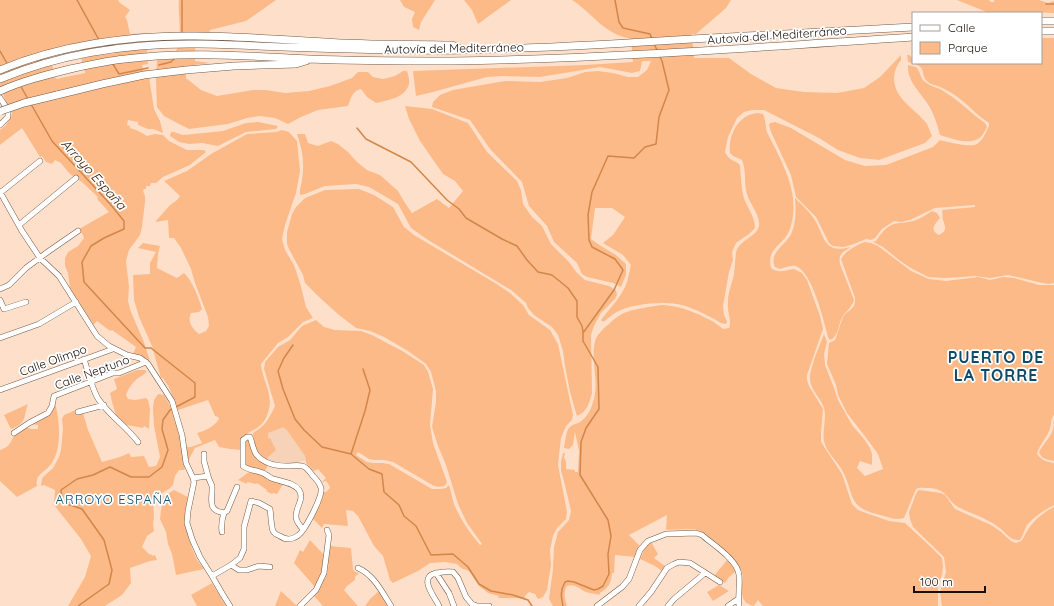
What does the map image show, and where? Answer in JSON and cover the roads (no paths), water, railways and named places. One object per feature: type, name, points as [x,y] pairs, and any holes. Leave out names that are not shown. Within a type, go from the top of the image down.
[{"type":"highway","points":[[1042,21],[1054,21]]},
{"type":"highway","name":"Autovía del Mediterráneo","points":[[0,79],[30,68],[81,55],[148,45],[196,44],[349,50],[466,50],[632,43],[912,27]]},
{"type":"highway","points":[[1042,31],[1054,31]]},
{"type":"highway","points":[[0,70],[48,54],[79,47],[143,38],[196,36],[326,42],[452,45],[466,50]]},
{"type":"highway","name":"Autovía del Mediterráneo","points":[[0,91],[23,82],[84,66],[125,59],[168,55],[454,61],[693,52],[912,37]]},
{"type":"highway","points":[[0,111],[24,103],[144,75],[234,66],[296,64],[312,59]]},
{"type":"street","points":[[0,98],[8,110],[8,117],[0,125]]},
{"type":"street","points":[[40,161],[0,192],[40,258],[59,276],[97,336],[113,349],[140,358],[146,362],[172,401],[182,435],[186,463],[194,482],[188,511],[188,523],[192,540],[200,557],[230,606]]},
{"type":"street","points":[[19,225],[76,178]]},
{"type":"street","points":[[0,289],[9,285],[26,268],[49,250],[78,231]]},
{"type":"street","points":[[0,300],[4,309],[26,302]]},
{"type":"street","points":[[0,338],[39,324],[76,302]]},
{"type":"street","name":"Calle Olimpo","points":[[0,390],[113,349]]},
{"type":"street","points":[[84,359],[91,382],[99,400],[138,442]]},
{"type":"street","name":"Calle Neptuno","points":[[14,433],[48,413],[52,406],[54,396],[113,373],[119,374],[146,362]]},
{"type":"street","points":[[78,412],[104,405]]},
{"type":"street","points":[[212,576],[240,558],[244,549],[244,527],[251,501],[259,503],[270,509],[273,531],[275,534],[287,539],[299,536],[303,530],[312,516],[321,495],[321,489],[318,482],[305,467],[276,465],[266,462],[256,453],[250,437],[247,437],[243,440],[243,466],[246,469],[263,473],[297,487],[301,493],[301,498],[295,515],[303,530]]},
{"type":"street","points":[[204,454],[204,461],[212,485],[212,506],[219,512],[224,513]]},
{"type":"street","points":[[193,478],[208,476]]},
{"type":"street","points":[[222,532],[222,518],[224,513],[227,511],[237,487]]},
{"type":"street","points":[[300,606],[316,590],[324,573],[329,535],[327,530]]},
{"type":"street","points":[[597,606],[602,604],[629,579],[640,550],[648,541],[666,534],[696,533],[702,535],[736,565],[740,575],[740,604],[728,606]]},
{"type":"street","points":[[639,606],[651,592],[667,568],[679,562],[690,563],[720,582]]},
{"type":"street","points":[[231,565],[239,570],[247,570],[259,566],[270,566]]},
{"type":"street","points":[[358,568],[373,578],[391,606]]},
{"type":"street","points":[[439,606],[430,591],[427,582],[429,576],[432,574],[446,572],[453,572],[458,578],[466,598],[472,604],[477,606],[488,606]]},
{"type":"street","points":[[436,573],[449,593],[454,606]]},
{"type":"street","points":[[668,606],[674,599],[705,573]]},
{"type":"waterway","name":"Arroyo España","points":[[77,0],[99,40]]},
{"type":"waterway","name":"Arroyo España","points":[[182,0],[182,34]]},
{"type":"waterway","points":[[615,0],[619,22],[623,28],[650,34],[652,39]]},
{"type":"waterway","points":[[1046,4],[1054,4]]},
{"type":"waterway","points":[[654,44],[658,52]]},
{"type":"waterway","name":"Arroyo España","points":[[0,51],[8,65]]},
{"type":"waterway","points":[[563,606],[561,594],[565,582],[574,582],[594,590],[603,586],[609,574],[608,554],[611,536],[608,520],[580,475],[581,442],[586,428],[599,409],[598,367],[583,341],[583,333],[614,290],[623,270],[615,259],[592,247],[589,240],[588,215],[592,192],[608,156],[634,158],[645,147],[656,144],[659,117],[669,90],[662,61],[659,55]]},
{"type":"waterway","name":"Arroyo España","points":[[159,65],[171,62],[175,58]]},
{"type":"waterway","name":"Arroyo España","points":[[113,64],[119,74],[148,68]]},
{"type":"waterway","name":"Arroyo España","points":[[20,85],[28,99]]},
{"type":"waterway","name":"Arroyo España","points":[[31,104],[52,141],[124,221],[124,229],[91,246],[82,262],[84,282],[145,348],[151,348],[195,383],[195,397],[176,407]]},
{"type":"waterway","points":[[357,128],[366,139],[411,162],[447,200],[459,209],[466,218],[517,246],[538,272],[552,275],[568,288],[577,301],[577,317],[582,326],[583,332]]},
{"type":"waterway","points":[[293,345],[284,358],[278,371],[283,389],[295,419],[322,447],[351,454]]},
{"type":"waterway","points":[[363,369],[370,390],[351,454],[369,469],[382,474],[384,492],[399,505],[404,516],[416,526],[431,555],[453,554],[468,567],[479,584],[491,591],[513,595],[528,600],[532,606]]},
{"type":"waterway","name":"Arroyo España","points":[[78,606],[109,584],[112,570],[104,540],[82,509],[67,504],[62,499],[61,490],[77,479],[93,475],[110,467],[131,477],[149,477],[162,467],[168,450],[162,429],[163,420],[172,409]]},
{"type":"district","name":"PUERTO DE LA TORRE","points":[[996,366]]},
{"type":"district","name":"ARROYO ESPAÑA","points":[[114,499]]}]
